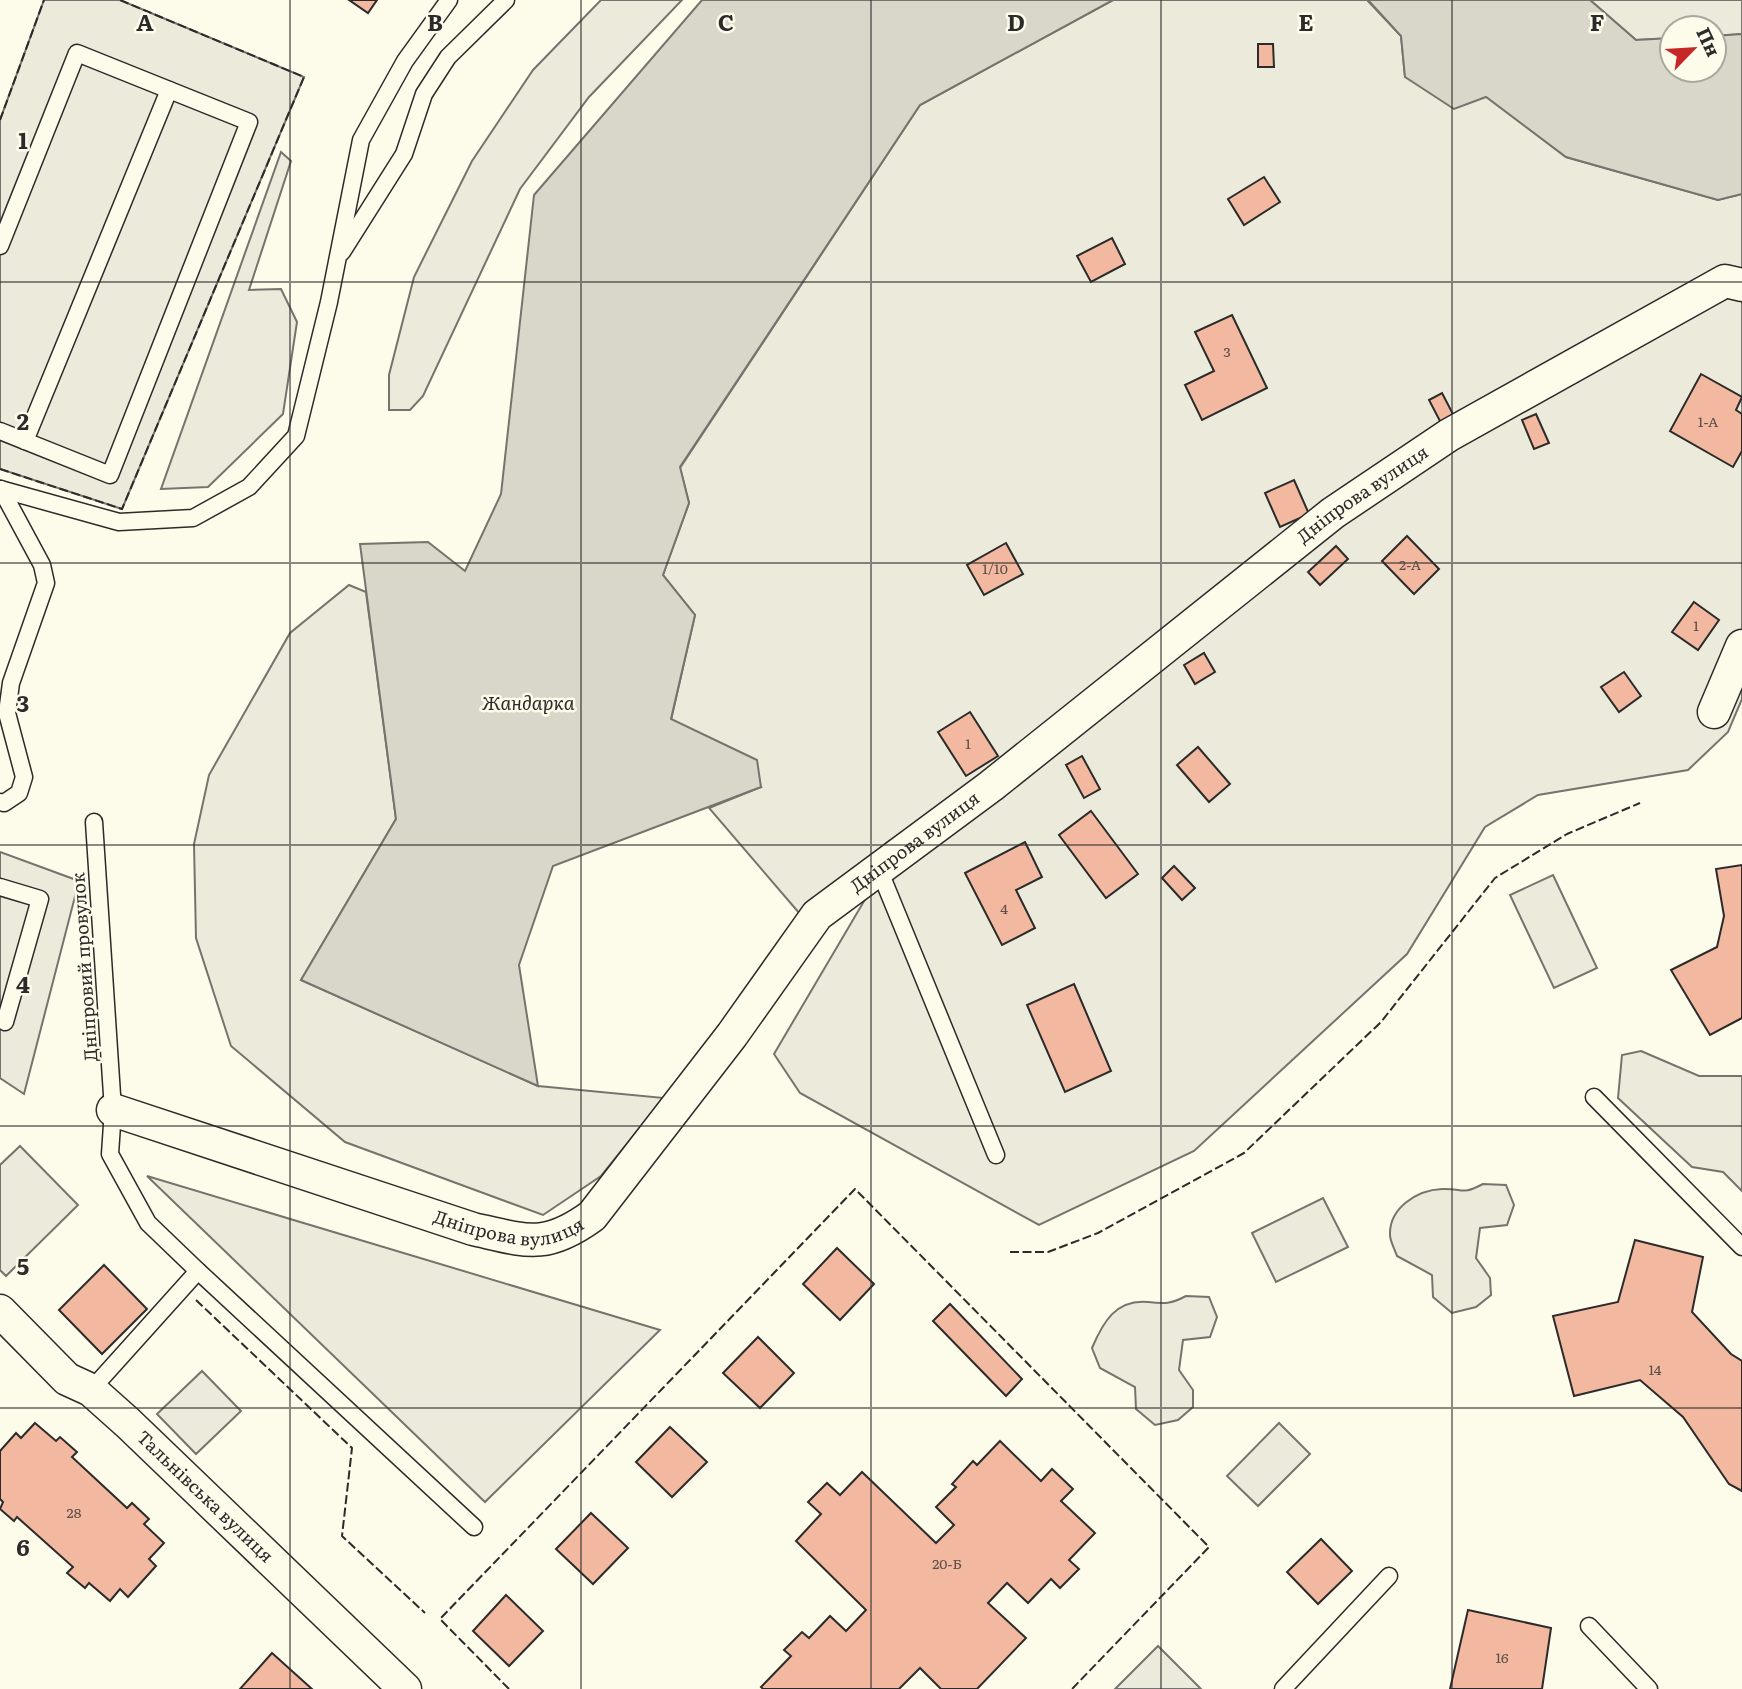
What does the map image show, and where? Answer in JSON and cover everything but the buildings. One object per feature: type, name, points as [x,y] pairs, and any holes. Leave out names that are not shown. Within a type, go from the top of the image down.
[{"type":"street","name":"Дніпрова вулиця","points":[[113,1110],[473,1229],[531,1242],[567,1234],[592,1216],[601,1205],[732,1035],[817,915],[878,867],[991,786],[1333,513],[1448,435],[1725,281],[1742,285]]},
{"type":"street","points":[[1713,712],[1742,646]]},
{"type":"street","name":"Тальнівська вулиця","points":[[0,1311],[67,1379],[91,1390],[405,1689]]},
{"type":"lane","points":[[1,489],[119,522],[193,518],[250,487],[296,436],[337,260],[361,140],[405,61],[449,0]]},
{"type":"lane","points":[[337,260],[404,154],[424,94],[448,57],[506,0]]},
{"type":"lane","points":[[0,246],[77,52],[250,122],[110,475],[0,431]]},
{"type":"lane","points":[[25,441],[169,90]]},
{"type":"lane","points":[[0,802],[4,803],[19,793],[24,777],[7,713],[11,683],[46,583],[42,565],[1,489]]},
{"type":"lane","name":"Дніпровий провулок","points":[[94,822],[113,1110],[110,1154],[148,1223],[474,1527]]},
{"type":"lane","points":[[878,867],[996,1154]]},
{"type":"lane","points":[[0,887],[40,899],[5,1021],[0,1018]]},
{"type":"lane","points":[[1594,1097],[1742,1247]]},
{"type":"lane","points":[[91,1390],[198,1271]]},
{"type":"lane","points":[[1283,1689],[1389,1576]]},
{"type":"lane","points":[[1589,1626],[1649,1689]]},
{"type":"shaded area","points":[[44,0],[120,0],[304,77],[122,509],[0,469],[0,120]]},
{"type":"shaded area","points":[[601,0],[682,0],[589,97],[520,189],[423,396],[410,410],[389,410],[389,375],[414,277],[472,161],[533,70]]},
{"type":"shaded area","points":[[1113,0],[1367,0],[1401,36],[1405,77],[1486,96],[1566,157],[1718,200],[1742,194],[1742,699],[1728,732],[1688,770],[1538,795],[1485,827],[1407,954],[1194,1151],[1039,1225],[800,1093],[774,1054],[893,852],[889,841],[800,914],[709,808],[761,787],[671,720],[695,615],[663,575],[689,503],[680,468],[920,105]]},
{"type":"shaded area","points":[[1590,0],[1742,0],[1742,34],[1728,35],[1728,14],[1658,14],[1658,39],[1636,40]]},
{"type":"shaded area","points":[[281,152],[291,161],[249,290],[281,289],[297,322],[283,414],[208,487],[161,489]]},
{"type":"shaded area","points":[[349,585],[366,592],[396,819],[301,980],[538,1086],[664,1098],[601,1176],[543,1215],[345,1142],[231,1046],[196,938],[194,844],[209,775],[290,633]]},
{"type":"shaded area","points":[[0,852],[79,881],[24,1094],[0,1078]]},
{"type":"shaded area","points":[[1553,875],[1597,968],[1554,988],[1510,895]]},
{"type":"shaded area","points":[[1641,1051],[1699,1076],[1742,1076],[1742,1191],[1723,1172],[1692,1167],[1618,1098],[1622,1055]]},
{"type":"shaded area","points":[[20,1146],[78,1205],[6,1276],[0,1270],[0,1165]]},
{"type":"shaded area","points":[[147,1176],[660,1330],[485,1502]]},
{"type":"shaded area","points":[[1483,1184],[1506,1185],[1514,1205],[1507,1225],[1480,1228],[1476,1258],[1490,1278],[1491,1295],[1476,1307],[1452,1313],[1433,1297],[1432,1275],[1397,1256],[1390,1237],[1391,1225],[1399,1209],[1414,1197],[1433,1190],[1466,1191]]},
{"type":"shaded area","points":[[1323,1198],[1348,1247],[1276,1282],[1252,1233]]},
{"type":"shaded area","points":[[1186,1296],[1209,1297],[1217,1317],[1210,1337],[1183,1340],[1179,1370],[1193,1390],[1193,1407],[1178,1420],[1155,1425],[1136,1409],[1135,1387],[1100,1368],[1092,1348],[1106,1321],[1119,1308],[1137,1302],[1168,1303]]},
{"type":"shaded area","points":[[202,1371],[241,1411],[196,1454],[157,1414]]},
{"type":"shaded area","points":[[1279,1423],[1310,1454],[1258,1506],[1227,1476]]},
{"type":"shaded area","points":[[1158,1646],[1201,1689],[1115,1689]]},
{"type":"water","name":"Жандарка","points":[[702,0],[1113,0],[920,105],[680,467],[689,503],[663,575],[695,615],[671,719],[757,760],[761,787],[553,866],[519,965],[538,1086],[301,980],[396,819],[360,544],[428,542],[465,571],[501,494],[534,195]]},
{"type":"water","points":[[1368,0],[1590,0],[1636,40],[1658,39],[1658,84],[1728,84],[1728,35],[1742,34],[1742,194],[1718,200],[1566,157],[1486,97],[1454,109],[1405,77],[1401,36]]},
{"type":"fence","points":[[0,120],[44,0]]},
{"type":"fence","points":[[0,469],[122,509],[304,77],[120,0]]},
{"type":"fence","points":[[1010,1252],[1048,1252],[1098,1233],[1244,1153],[1381,1022],[1495,878],[1567,834],[1640,803]]},
{"type":"fence","points":[[509,1689],[440,1619],[855,1189],[1209,1547],[1072,1689]]},
{"type":"fence","points":[[196,1300],[352,1448],[342,1536],[425,1613]]}]
